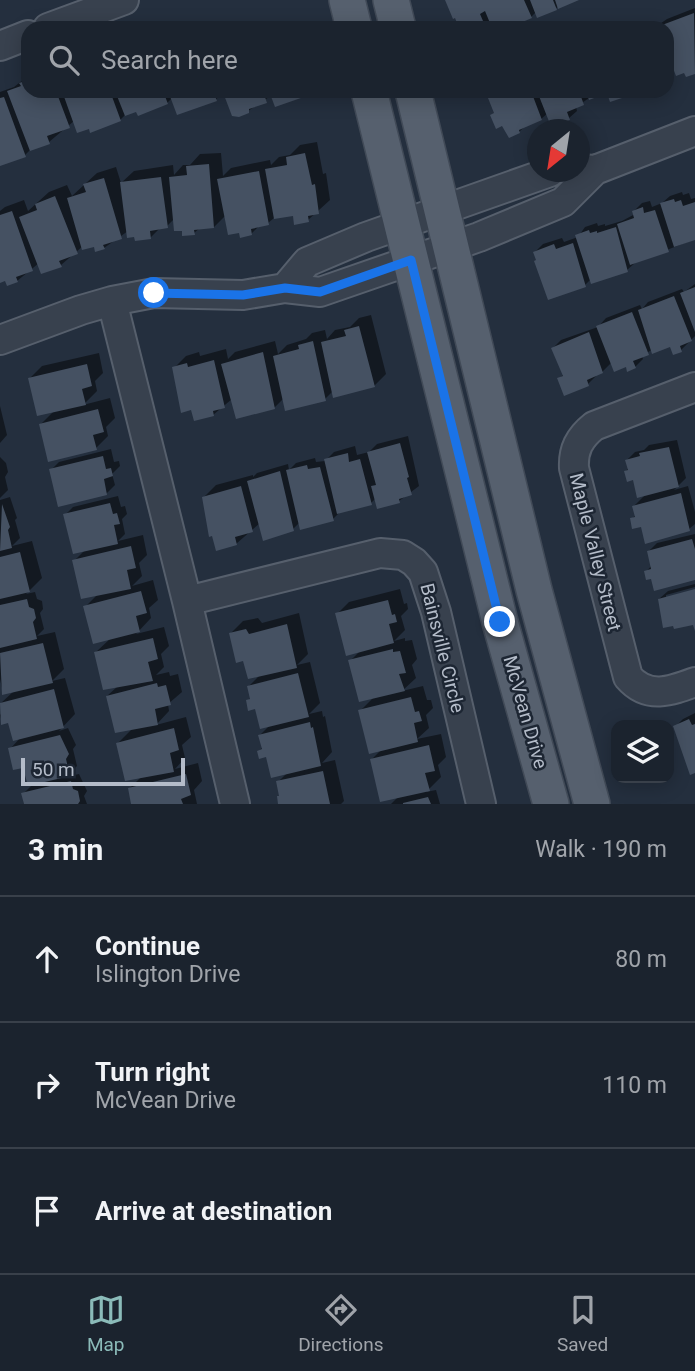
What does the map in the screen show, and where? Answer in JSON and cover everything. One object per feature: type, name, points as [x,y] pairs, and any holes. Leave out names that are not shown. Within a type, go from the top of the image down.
[{"type":"main road","points":[[347,0],[352,21]]},
{"type":"main road","points":[[391,0],[396,21]]},
{"type":"main road","name":"McVean Drive","points":[[371,98],[500,622],[551,804]]},
{"type":"main road","name":"McVean Drive","points":[[415,98],[534,590],[592,804]]},
{"type":"street","points":[[67,21],[124,0]]},
{"type":"street","points":[[0,46],[21,38]]},
{"type":"street","points":[[590,169],[695,131]]},
{"type":"street","points":[[285,288],[307,262],[402,224],[527,180]]},
{"type":"street","points":[[0,340],[112,301],[154,293],[243,295],[285,288],[320,292],[563,202],[578,182]]},
{"type":"street","points":[[112,301],[235,804]]},
{"type":"street","name":"Maple Valley Street","points":[[695,387],[594,426],[583,435],[573,457],[628,677],[644,690],[654,692],[674,690],[695,682]]},
{"type":"street","name":"Bainsville Circle","points":[[187,601],[380,553],[403,555],[414,562],[424,572],[429,589],[481,804]]},
{"type":"building","points":[[445,0],[524,0],[532,18],[525,21],[489,21],[485,11],[480,14],[483,21],[453,19]]},
{"type":"building","points":[[530,0],[553,0],[557,10],[537,18]]},
{"type":"building","points":[[555,0],[579,0],[558,9]]},
{"type":"building","points":[[694,13],[695,74],[686,77],[684,73],[676,76],[674,71],[673,21]]},
{"type":"building","points":[[21,86],[21,98],[59,98],[70,128],[47,136],[50,144],[30,151],[7,91]]},
{"type":"building","points":[[4,97],[26,157],[0,166],[0,98]]},
{"type":"building","points":[[64,98],[113,98],[121,121],[90,133],[89,129],[77,133]]},
{"type":"building","points":[[118,98],[166,98],[168,104],[138,116],[136,112],[125,116]]},
{"type":"building","points":[[171,98],[216,98],[217,101],[177,115]]},
{"type":"building","points":[[225,98],[265,98],[267,103],[249,109],[249,113],[239,117],[232,116]]},
{"type":"building","points":[[272,98],[301,98],[275,107]]},
{"type":"building","points":[[488,98],[534,98],[542,119],[527,119],[527,127],[509,138],[502,126],[496,129],[490,115],[494,113]]},
{"type":"building","points":[[540,98],[582,98],[584,105],[567,112],[570,119],[548,119]]},
{"type":"building","points":[[305,153],[312,185],[315,184],[319,214],[308,216],[309,222],[294,225],[293,216],[274,219],[265,169],[287,165],[286,157]]},
{"type":"building","points":[[209,164],[214,228],[194,230],[195,235],[182,236],[182,231],[174,231],[169,177],[187,175],[186,166]]},
{"type":"building","points":[[259,171],[269,225],[251,229],[252,235],[240,238],[239,233],[228,235],[217,179]]},
{"type":"building","points":[[161,177],[168,228],[150,231],[151,239],[135,241],[134,237],[127,238],[120,182]]},
{"type":"building","points":[[104,178],[122,239],[103,245],[105,249],[95,252],[94,247],[82,250],[67,198],[86,192],[83,184]]},
{"type":"building","points":[[55,196],[78,254],[59,261],[62,267],[41,274],[19,217],[37,210],[35,204]]},
{"type":"building","points":[[674,199],[675,202],[681,200],[683,206],[695,202],[695,240],[674,247],[660,203]]},
{"type":"building","points":[[643,207],[644,213],[655,210],[669,252],[630,265],[617,224],[634,218],[632,211]]},
{"type":"building","points":[[12,211],[33,271],[16,277],[18,282],[7,286],[5,281],[0,283],[0,215]]},
{"type":"building","points":[[616,227],[628,272],[591,284],[575,235],[589,230],[590,233],[597,233]]},
{"type":"building","points":[[573,243],[586,287],[548,300],[533,252],[554,244],[556,249]]},
{"type":"building","points":[[695,287],[695,332],[680,293]]},
{"type":"building","points":[[674,296],[692,341],[680,346],[682,352],[673,355],[670,347],[652,354],[638,310]]},
{"type":"building","points":[[632,312],[649,355],[633,361],[636,368],[627,372],[626,367],[614,372],[596,326]]},
{"type":"building","points":[[359,326],[375,387],[333,398],[321,342],[346,336],[344,330]]},
{"type":"building","points":[[589,332],[603,373],[587,380],[589,386],[564,396],[557,378],[563,376],[551,348]]},
{"type":"building","points":[[313,341],[326,401],[285,411],[273,356],[299,349],[298,345]]},
{"type":"building","points":[[263,352],[275,409],[236,419],[221,364]]},
{"type":"building","points":[[214,360],[225,408],[213,411],[214,416],[194,421],[191,410],[181,413],[172,367],[187,363],[188,367]]},
{"type":"building","points":[[87,364],[92,386],[82,389],[86,405],[37,416],[28,378]]},
{"type":"building","points":[[98,409],[104,432],[93,435],[97,450],[48,462],[39,424]]},
{"type":"building","points":[[400,443],[412,495],[399,499],[400,503],[377,509],[371,486],[376,485],[367,452]]},
{"type":"building","points":[[669,447],[679,487],[637,498],[633,480],[627,482],[625,460],[640,456],[639,453]]},
{"type":"building","points":[[348,453],[349,462],[360,459],[372,505],[337,514],[324,459]]},
{"type":"building","points":[[103,456],[106,469],[111,468],[113,476],[104,479],[107,495],[58,507],[49,469]]},
{"type":"building","points":[[307,465],[308,469],[320,467],[334,521],[300,530],[286,470]]},
{"type":"building","points":[[280,471],[294,531],[263,541],[247,481]]},
{"type":"building","points":[[241,486],[253,532],[235,537],[237,545],[216,551],[212,536],[209,537],[202,497]]},
{"type":"building","points":[[681,493],[690,531],[645,544],[641,527],[632,529],[630,518],[635,517],[632,506]]},
{"type":"building","points":[[110,503],[120,524],[114,525],[118,544],[73,554],[63,514]]},
{"type":"building","points":[[2,504],[10,527],[8,530],[12,548],[0,551]]},
{"type":"building","points":[[692,539],[695,549],[695,580],[654,591],[651,579],[646,580],[644,571],[651,569],[647,551]]},
{"type":"building","points":[[131,546],[136,568],[127,570],[131,589],[81,599],[72,560]]},
{"type":"building","points":[[20,552],[30,592],[0,599],[0,557]]},
{"type":"building","points":[[695,589],[695,631],[693,625],[663,628],[658,599]]},
{"type":"building","points":[[141,591],[147,613],[136,616],[140,632],[93,644],[83,606]]},
{"type":"building","points":[[27,599],[29,607],[34,609],[36,618],[33,622],[37,639],[0,648],[0,605]]},
{"type":"building","points":[[388,600],[397,622],[389,624],[394,643],[346,656],[335,613]]},
{"type":"building","points":[[287,624],[297,668],[248,679],[243,661],[236,663],[229,633],[246,629],[249,634]]},
{"type":"building","points":[[153,638],[158,659],[148,662],[153,681],[103,690],[94,652]]},
{"type":"building","points":[[43,643],[53,683],[2,695],[0,653]]},
{"type":"building","points":[[393,649],[393,652],[400,651],[406,673],[399,674],[405,691],[359,702],[348,660]]},
{"type":"building","points":[[298,673],[309,717],[260,729],[255,709],[248,711],[246,700],[250,699],[247,686]]},
{"type":"building","points":[[157,683],[158,687],[166,685],[171,705],[155,709],[158,725],[115,733],[106,696]]},
{"type":"building","points":[[54,689],[64,728],[13,741],[8,723],[1,725],[0,703]]},
{"type":"building","points":[[411,697],[415,712],[419,711],[422,721],[414,723],[418,742],[369,754],[358,710]]},
{"type":"building","points":[[689,719],[692,725],[695,724],[695,773],[690,775],[674,729],[674,726]]},
{"type":"building","points":[[310,722],[321,766],[271,778],[266,757],[259,759],[257,751],[262,749],[258,735]]},
{"type":"building","points":[[174,728],[179,750],[170,753],[174,772],[125,781],[116,743]]},
{"type":"building","points":[[60,735],[69,754],[66,759],[70,776],[28,786],[23,768],[13,770],[8,748]]},
{"type":"building","points":[[429,745],[435,771],[425,773],[430,791],[380,802],[370,759]]},
{"type":"building","points":[[323,771],[330,804],[278,804],[276,781]]},
{"type":"building","points":[[186,774],[191,795],[181,799],[183,804],[131,804],[128,788]]},
{"type":"building","points":[[71,781],[73,789],[78,791],[78,804],[24,804],[21,793]]},
{"type":"building","points":[[428,797],[431,804],[403,804],[403,803]]},
{"type":"route","points":[[154,293],[243,295],[285,288],[320,292],[411,260],[500,622]]}]
